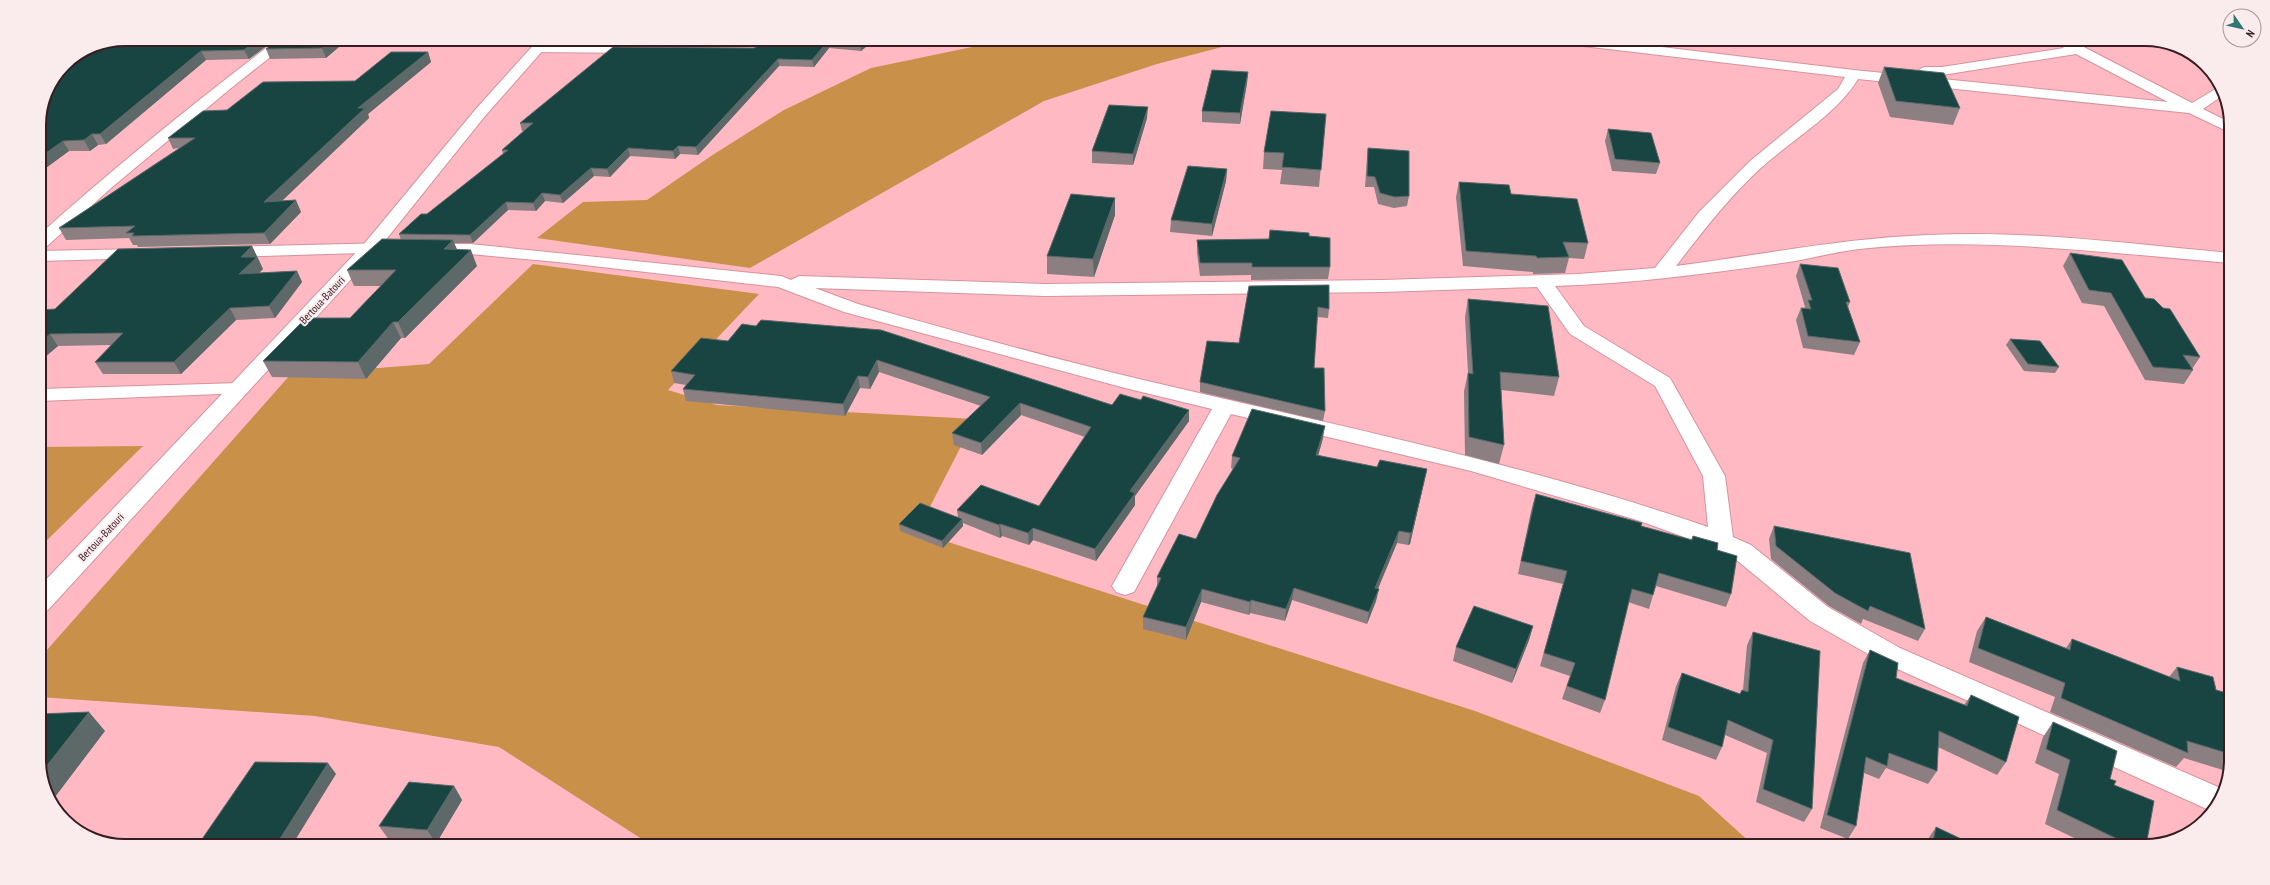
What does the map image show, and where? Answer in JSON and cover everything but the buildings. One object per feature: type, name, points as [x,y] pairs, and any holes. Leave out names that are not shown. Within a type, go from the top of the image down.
[{"type":"main road","points":[[46,238],[105,185],[225,86],[278,46]]},
{"type":"main road","name":"Bertoua-Batouri","points":[[46,596],[370,248],[480,113],[539,46]]},
{"type":"main road","points":[[587,46],[656,49]]},
{"type":"main road","points":[[1617,46],[1854,74],[2193,109],[2217,93]]},
{"type":"main road","points":[[1854,74],[1942,71],[2070,47],[2224,125]]},
{"type":"main road","points":[[1661,272],[1705,216],[1756,164],[1842,92],[1854,74]]},
{"type":"main road","points":[[205,252],[370,248],[470,249],[558,256],[781,282],[1044,290],[1366,287],[1578,280],[1661,272],[1790,256],[1859,244],[1929,240],[1983,239],[2053,243],[2224,257]]},
{"type":"main road","points":[[46,256],[157,253]]},
{"type":"main road","points":[[1542,281],[1577,330],[1663,382],[1714,476],[1721,541]]},
{"type":"main road","points":[[781,282],[851,308],[923,328],[1224,407],[1528,479],[1645,514],[1721,541],[1742,551],[1818,614],[1891,654],[2213,798]]},
{"type":"main road","points":[[46,395],[240,389]]},
{"type":"main road","points":[[1125,586],[1224,407]]},
{"type":"shaded area","points":[[977,46],[1226,46],[1157,64],[1044,101],[750,268],[537,238],[583,202],[647,200],[711,156],[784,110],[871,68]]},
{"type":"shaded area","points":[[533,264],[759,294],[668,390],[717,405],[975,419],[917,532],[1475,711],[1699,796],[1746,839],[642,839],[499,747],[315,716],[46,697],[46,651],[290,375],[429,364]]},
{"type":"shaded area","points":[[143,446],[46,541],[46,447]]}]
